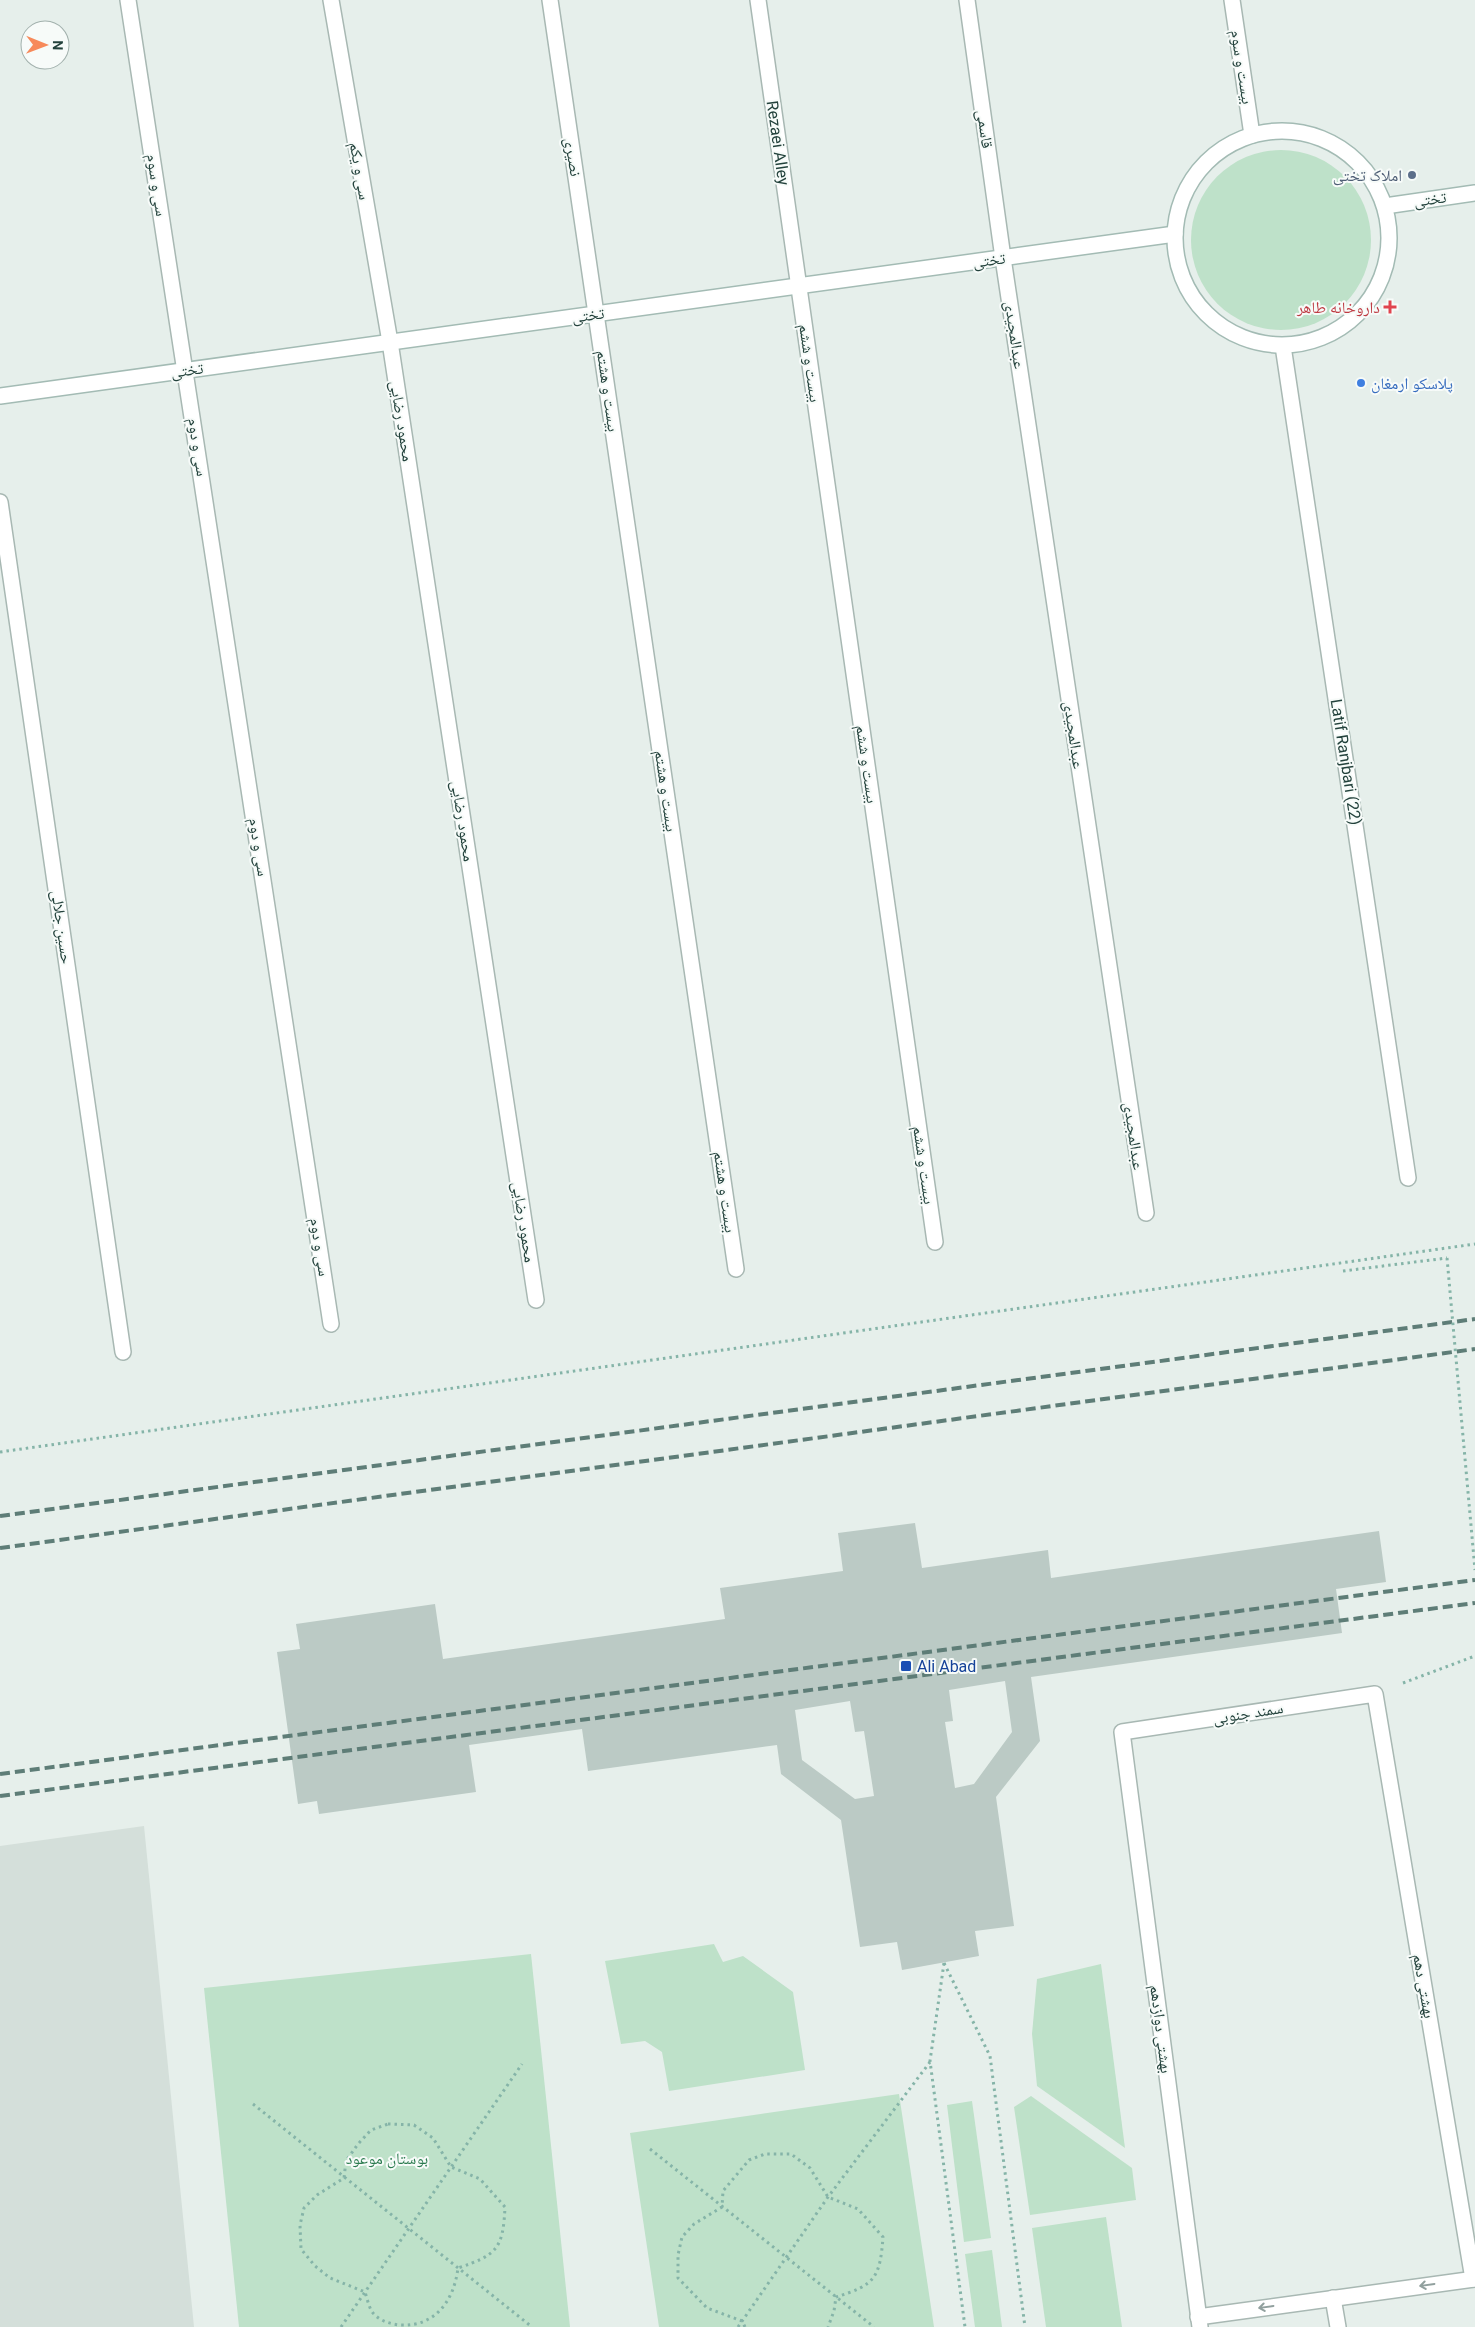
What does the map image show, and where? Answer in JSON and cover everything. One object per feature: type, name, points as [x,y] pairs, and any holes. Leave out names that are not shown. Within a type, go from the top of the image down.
[{"type":"street","name":"سی و سوم","points":[[128,0],[186,370]]},
{"type":"street","name":"سی و یکم","points":[[331,0],[390,342]]},
{"type":"street","name":"نصیری","points":[[550,0],[597,314]]},
{"type":"street","name":"Rezaei Alley","points":[[758,0],[799,286]]},
{"type":"street","name":"قاسمی","points":[[967,0],[1003,258]]},
{"type":"street","name":"بیست و سوم","points":[[1232,0],[1252,135]]},
{"type":"street","points":[[1285,130],[1318,136],[1347,152],[1370,176],[1385,206],[1389,239],[1384,272],[1369,301],[1346,325],[1316,340],[1283,346],[1249,340],[1218,325],[1194,300],[1179,268],[1176,234],[1182,201],[1198,172],[1222,149],[1252,135],[1285,130]]},
{"type":"street","name":"تختی","points":[[1385,206],[1475,193]]},
{"type":"street","name":"تختی","points":[[0,396],[1176,234]]},
{"type":"street","name":"عبدالمجیدی","points":[[1003,258],[1146,1213]]},
{"type":"street","name":"بیست و ششم","points":[[799,286],[935,1242]]},
{"type":"street","name":"بیست و هشتم","points":[[597,314],[736,1269]]},
{"type":"street","name":"محمود رضایی","points":[[390,342],[536,1300]]},
{"type":"street","name":"Latif Ranjbari (22)","points":[[1283,346],[1408,1178]]},
{"type":"street","name":"سی و دوم","points":[[186,370],[331,1324]]},
{"type":"street","name":"حسین جلالی","points":[[0,502],[123,1352]]},
{"type":"street","name":"سمند جنوبی","points":[[1122,1732],[1375,1694]]},
{"type":"street","name":"بهشتی دهم","points":[[1375,1694],[1474,2279]]},
{"type":"street","name":"بهشتی دوازدهم","points":[[1122,1732],[1199,2322]]},
{"type":"street","points":[[1199,2322],[1333,2298],[1474,2279]]},
{"type":"street","points":[[1333,2298],[1338,2327]]},
{"type":"path","points":[[0,1452],[1475,1244]]},
{"type":"path","points":[[1343,1272],[1447,1258],[1475,1570]]},
{"type":"path","points":[[1375,1694],[1475,1656]]},
{"type":"path","points":[[965,2327],[930,2062],[944,1963],[990,2056],[1025,2327]]},
{"type":"path","points":[[738,2327],[828,2197],[930,2062]]},
{"type":"path","points":[[341,2327],[522,2064]]},
{"type":"path","points":[[253,2104],[532,2327]]},
{"type":"path","points":[[344,2178],[346,2161],[371,2130],[388,2124],[414,2125],[432,2138],[451,2167],[480,2179],[505,2207],[504,2230],[500,2243],[486,2259],[458,2268]]},
{"type":"path","points":[[650,2149],[874,2327]]},
{"type":"path","points":[[722,2207],[723,2191],[736,2173],[749,2160],[765,2154],[791,2154],[810,2168],[828,2197],[858,2209],[883,2236],[881,2260],[877,2272],[864,2288],[836,2298]]},
{"type":"path","points":[[344,2178],[317,2195],[304,2208],[300,2225],[301,2249],[315,2266],[330,2278],[365,2292],[372,2313],[389,2324],[423,2325],[440,2312],[453,2295],[458,2268]]},
{"type":"path","points":[[722,2207],[694,2224],[682,2237],[678,2254],[678,2278],[707,2308],[742,2321],[745,2327]]},
{"type":"path","points":[[828,2327],[834,2311],[836,2298]]},
{"type":"shaded area","points":[[144,1826],[194,2327],[0,2327],[0,1846]]},
{"type":"green space","points":[[1281,150],[1299,152],[1315,157],[1331,165],[1345,176],[1356,190],[1364,206],[1369,222],[1371,240],[1369,258],[1364,274],[1356,290],[1345,304],[1331,315],[1315,323],[1299,328],[1281,330],[1263,328],[1247,323],[1231,315],[1217,304],[1206,290],[1198,274],[1193,258],[1191,240],[1193,222],[1198,206],[1206,190],[1217,176],[1231,165],[1247,157],[1263,152]]},
{"type":"green space","points":[[714,1944],[723,1962],[743,1956],[793,1992],[805,2070],[669,2091],[662,2052],[645,2041],[621,2044],[605,1961]]},
{"type":"green space","name":"بوستان موعود","points":[[531,1954],[570,2327],[239,2327],[204,1988]]},
{"type":"green space","points":[[1101,1964],[1125,2148],[1037,2086],[1032,2034],[1037,1979]]},
{"type":"green space","points":[[899,2094],[934,2327],[659,2327],[630,2133]]},
{"type":"green space","points":[[1031,2096],[1132,2168],[1136,2200],[1030,2215],[1014,2107]]},
{"type":"green space","points":[[972,2101],[991,2238],[964,2242],[947,2105]]},
{"type":"green space","points":[[1106,2217],[1122,2327],[1046,2327],[1032,2228]]},
{"type":"green space","points":[[992,2250],[1002,2327],[975,2327],[965,2254]]},
{"type":"building","points":[[915,1523],[922,1568],[1048,1550],[1051,1578],[1379,1531],[1386,1582],[1336,1589],[1342,1633],[1031,1677],[1040,1741],[996,1797],[1014,1926],[975,1931],[979,1956],[902,1970],[897,1942],[860,1947],[841,1820],[781,1774],[777,1745],[588,1771],[582,1729],[469,1745],[476,1792],[319,1814],[317,1801],[298,1804],[277,1652],[300,1649],[296,1624],[435,1604],[443,1659],[725,1619],[720,1588],[843,1571],[838,1533]],"holes":[[[1005,1681],[1012,1732],[974,1784],[955,1788],[945,1722],[953,1721],[949,1690]],[[850,1701],[855,1732],[864,1731],[874,1796],[855,1799],[802,1760],[795,1710]]]},
{"type":"railway","points":[[0,1516],[1475,1319]]},
{"type":"railway","points":[[0,1548],[1475,1349]]},
{"type":"railway","points":[[0,1774],[1475,1580]]},
{"type":"railway","points":[[0,1796],[1475,1603]]},
{"type":"place","name":"املاک تختی","points":[[1412,175]]},
{"type":"place","name":"داروخانه طاهر","points":[[1390,307]]},
{"type":"place","name":"پلاسکو ارمغان","points":[[1361,383]]},
{"type":"place","name":"Ali Abad","points":[[906,1666]]}]
